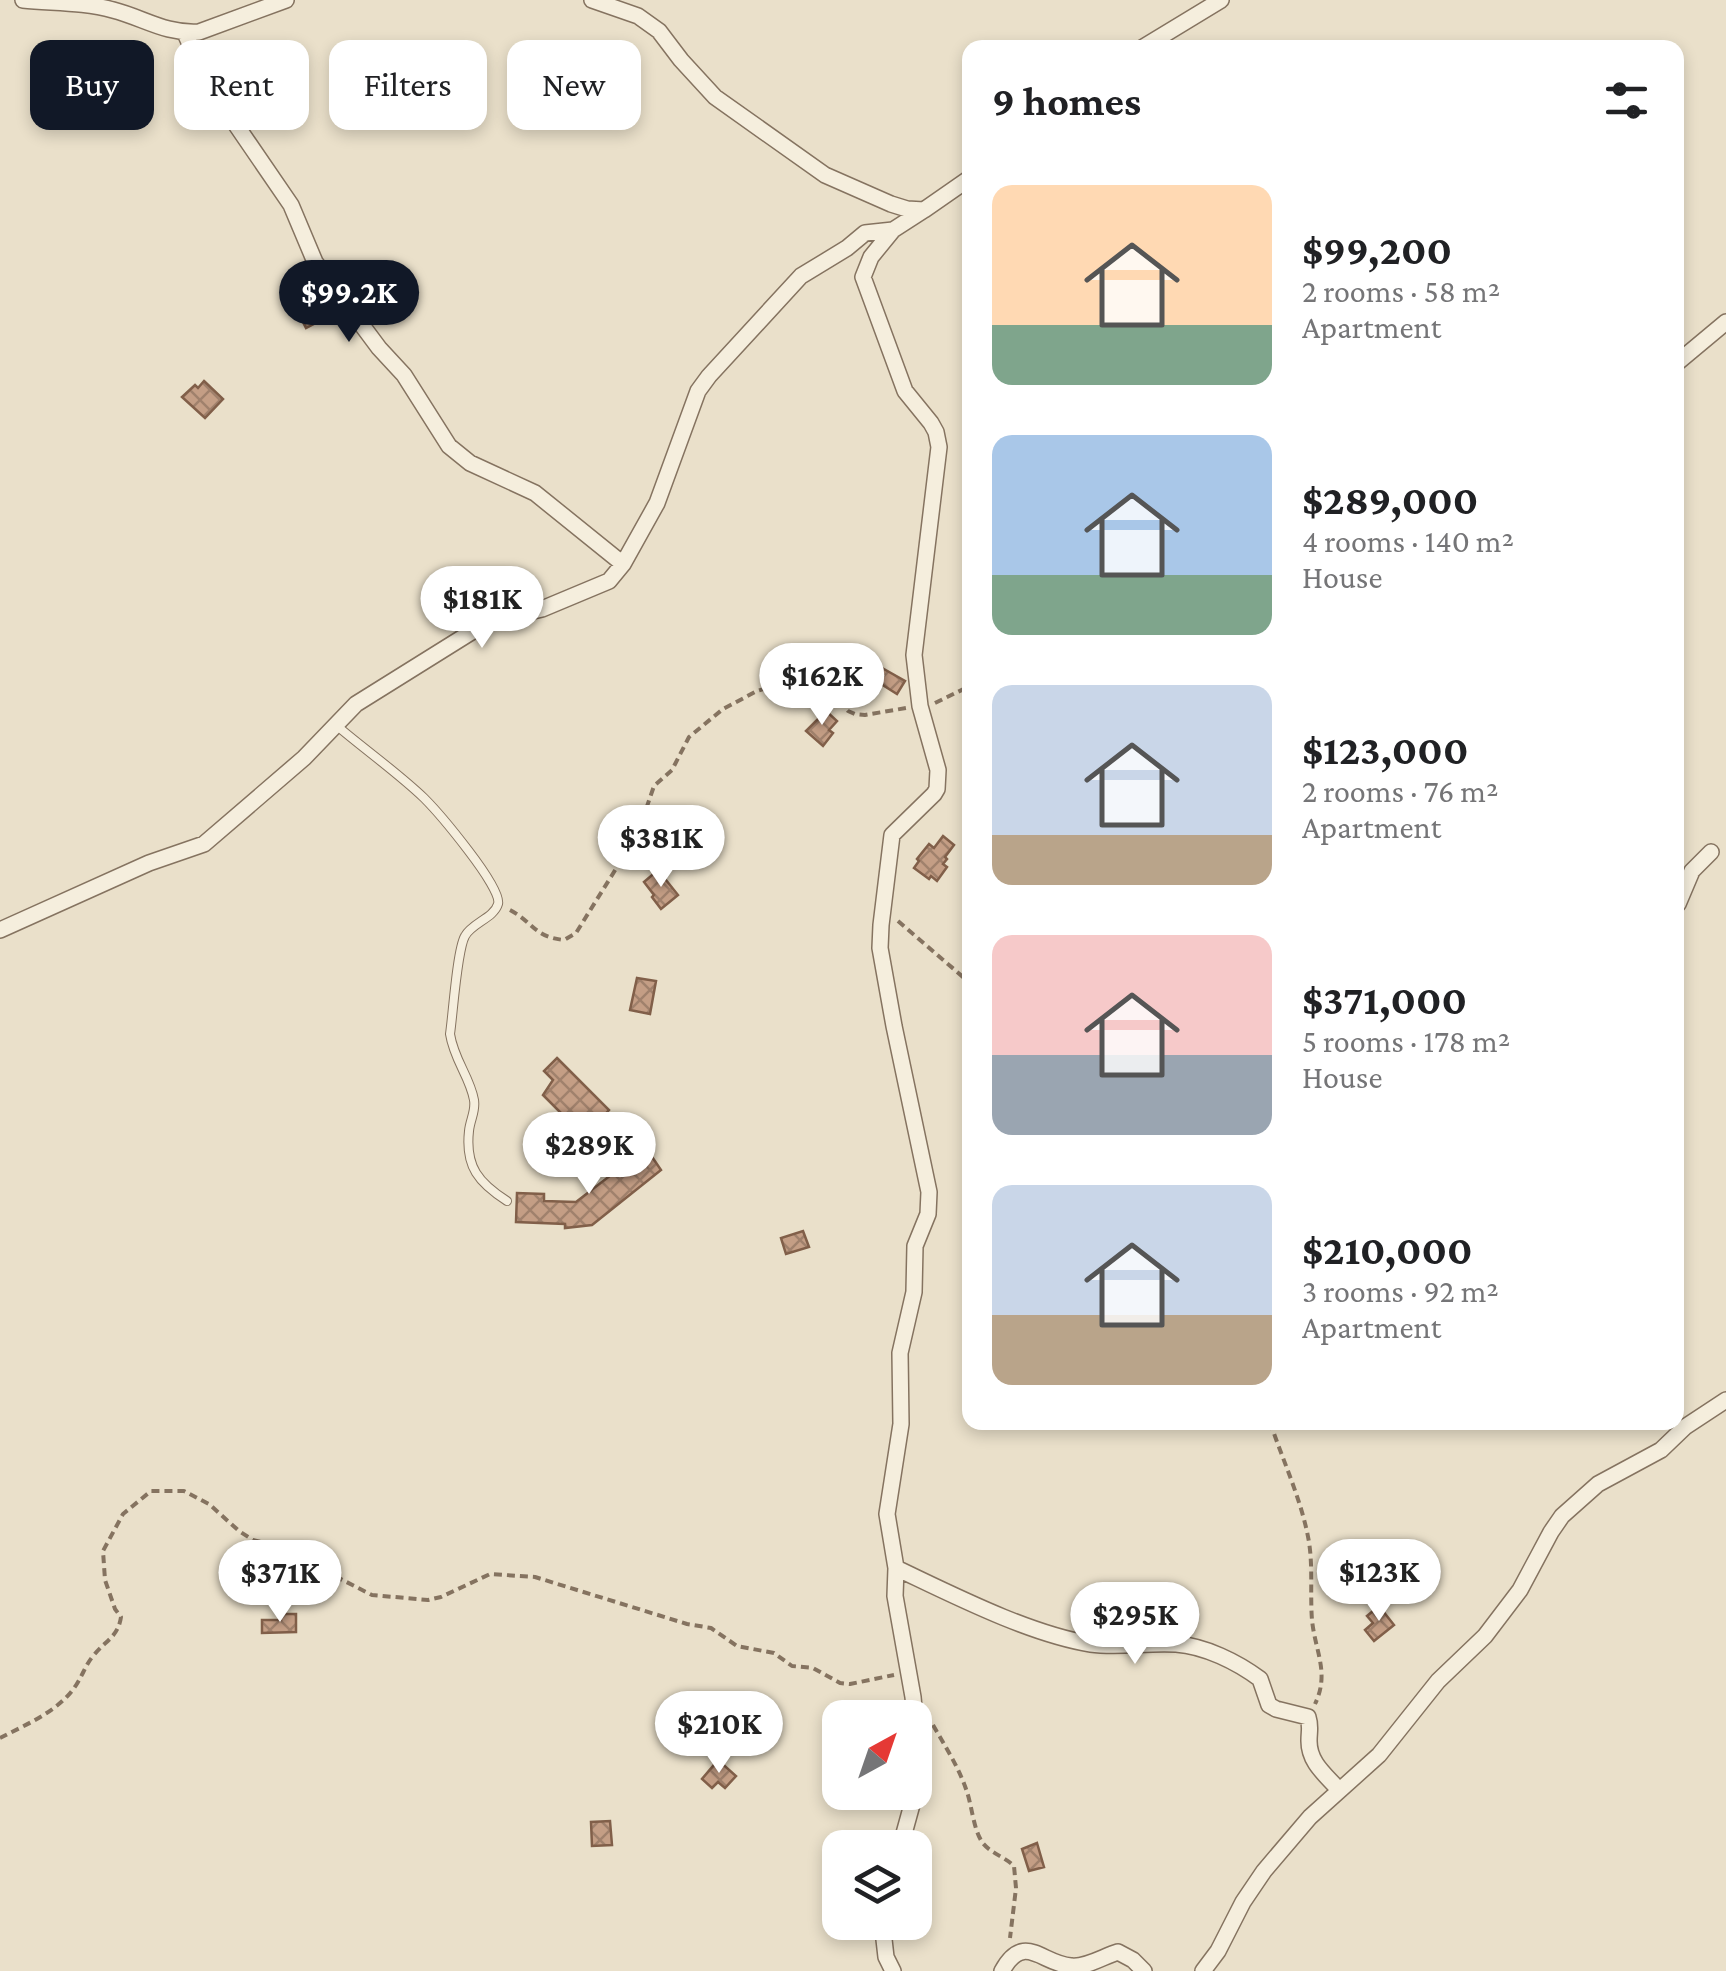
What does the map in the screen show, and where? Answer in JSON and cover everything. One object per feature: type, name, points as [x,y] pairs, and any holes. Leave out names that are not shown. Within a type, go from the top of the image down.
[{"type":"street","points":[[24,0],[98,6],[185,33],[198,32],[286,0]]},
{"type":"street","points":[[592,0],[638,16],[660,31],[714,97],[825,175],[891,204],[924,210]]},
{"type":"street","points":[[1155,40],[1220,0]]},
{"type":"street","points":[[185,33],[206,82],[291,205],[315,262],[379,348],[404,374],[448,446],[470,463],[535,493],[623,564]]},
{"type":"street","points":[[863,277],[870,258],[893,230],[962,184]]},
{"type":"street","points":[[0,930],[149,863],[204,844],[304,758],[356,704],[489,621],[542,609],[610,580],[658,503],[698,391],[709,376],[801,276],[865,233],[893,230]]},
{"type":"street","points":[[847,248],[863,277],[905,391],[931,422],[938,446],[914,655],[921,707],[938,770],[937,789],[892,835],[880,948],[929,1192],[928,1214],[915,1246],[914,1292],[900,1364],[902,1424],[887,1514],[896,1568],[895,1596],[914,1696],[919,1769],[905,1830]]},
{"type":"street","points":[[1684,357],[1726,322]]},
{"type":"street","points":[[1684,890],[1692,871],[1712,852]]},
{"type":"street","points":[[1684,1427],[1726,1400]]},
{"type":"street","points":[[1204,1971],[1264,1872],[1310,1818],[1387,1746],[1438,1682],[1502,1615],[1562,1516],[1598,1484],[1661,1450],[1681,1430]]},
{"type":"street","points":[[896,1568],[963,1600],[1061,1637],[1093,1644],[1175,1644],[1199,1648],[1224,1659],[1260,1680],[1266,1699],[1276,1709],[1308,1717],[1312,1758],[1340,1790]]},
{"type":"street","points":[[884,1940],[893,1971]]},
{"type":"street","points":[[1006,1964],[1028,1951],[1073,1967],[1118,1952],[1144,1971]]},
{"type":"lane","points":[[336,725],[422,796],[487,876],[498,896],[498,904],[472,927],[462,942],[450,1034],[474,1097],[469,1151],[476,1176],[485,1187],[507,1200]]},
{"type":"path","points":[[498,904],[516,913],[539,934],[564,940],[576,933],[637,835],[654,786],[672,770],[689,737],[723,709],[757,692],[804,676],[825,684],[848,711],[864,715],[921,707],[962,689]]},
{"type":"path","points":[[882,906],[962,976]]},
{"type":"path","points":[[1273,1430],[1309,1540],[1312,1622],[1320,1654],[1322,1690],[1308,1717]]},
{"type":"path","points":[[0,1738],[42,1716],[68,1695],[84,1666],[119,1631],[121,1617],[105,1580],[104,1551],[123,1514],[151,1491],[184,1490],[209,1504],[253,1540],[274,1545],[372,1595],[428,1600],[490,1574],[535,1577],[711,1628],[737,1646],[774,1652],[792,1666],[813,1668],[840,1683],[909,1672]]},
{"type":"path","points":[[914,1696],[958,1768],[980,1838],[1014,1866],[1016,1888],[1006,1964]]},
{"type":"building","points":[[324,293],[335,313],[306,328],[296,308]]},
{"type":"building","points":[[204,381],[223,399],[205,418],[182,397]]},
{"type":"building","points":[[875,664],[905,681],[897,694],[881,684],[857,705],[848,694]]},
{"type":"building","points":[[826,711],[837,721],[823,746],[806,731]]},
{"type":"building","points":[[943,836],[954,845],[945,857],[943,864],[947,867],[937,881],[914,868],[929,844],[934,848]]},
{"type":"building","points":[[658,870],[678,895],[661,909],[644,882]]},
{"type":"building","points":[[637,978],[656,981],[650,1014],[630,1010]]},
{"type":"building","points":[[557,1058],[609,1110],[595,1125],[589,1119],[559,1147],[544,1131],[562,1114],[543,1095],[553,1080],[544,1071]]},
{"type":"building","points":[[646,1148],[661,1170],[592,1225],[565,1228],[565,1224],[516,1222],[517,1193],[544,1194],[544,1201],[576,1202]]},
{"type":"building","points":[[803,1231],[809,1247],[786,1254],[781,1238]]},
{"type":"building","points":[[1379,1606],[1394,1625],[1374,1641],[1365,1630],[1373,1623],[1367,1616]]},
{"type":"building","points":[[281,1614],[296,1614],[296,1632],[262,1633],[262,1620],[281,1620]]},
{"type":"building","points":[[718,1760],[736,1776],[725,1788],[718,1782],[712,1788],[702,1779]]},
{"type":"building","points":[[610,1821],[612,1845],[592,1846],[591,1822]]},
{"type":"building","points":[[1037,1843],[1044,1867],[1029,1871],[1022,1849]]}]
